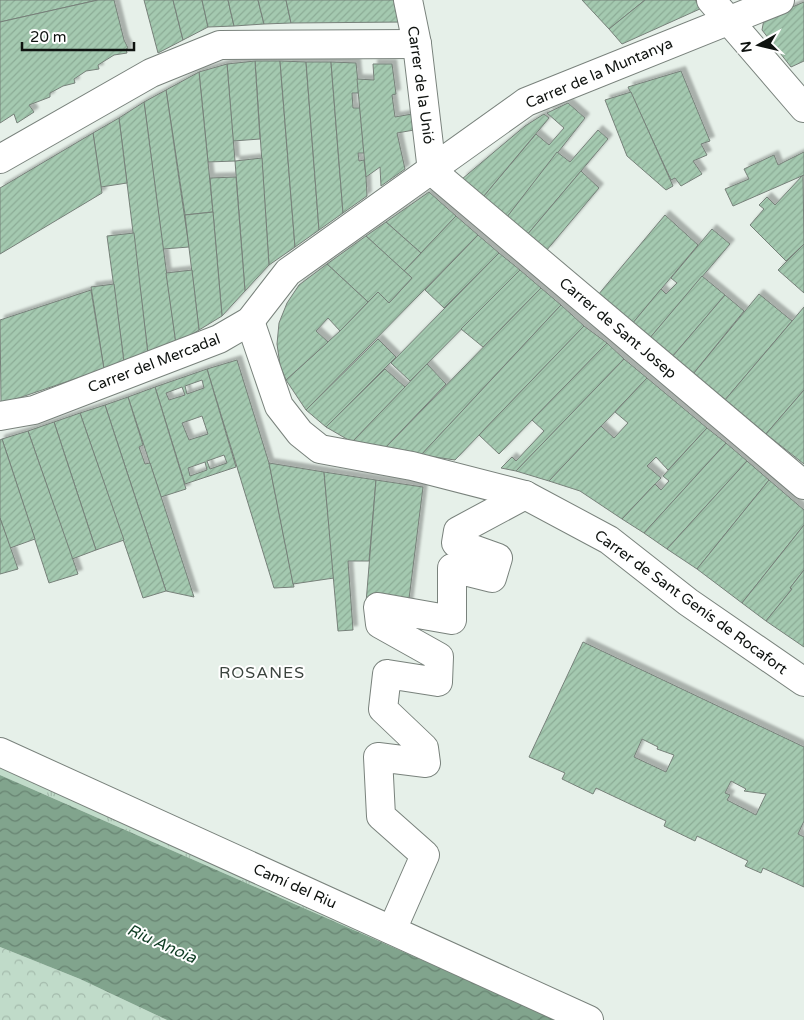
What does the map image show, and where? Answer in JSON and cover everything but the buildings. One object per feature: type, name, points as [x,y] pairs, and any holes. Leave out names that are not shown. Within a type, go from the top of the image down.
[{"type":"street","name":"Carrer de la Unió","points":[[408,0],[417,44],[432,171]]},
{"type":"street","points":[[711,0],[804,108]]},
{"type":"street","name":"Carrer de la Muntanya","points":[[432,171],[526,102],[659,46],[780,0]]},
{"type":"street","points":[[0,159],[151,73],[220,45],[417,44]]},
{"type":"street","name":"Carrer del Mercadal","points":[[0,416],[34,410],[219,339],[250,321],[288,272],[432,171]]},
{"type":"street","name":"Carrer de Sant Josep","points":[[432,171],[804,485]]},
{"type":"street","name":"Carrer de Sant Genís de Rocafort","points":[[250,321],[279,406],[300,433],[320,449],[412,466],[526,495],[609,540],[688,602],[804,682]]},
{"type":"street","points":[[392,930],[425,855],[381,816],[378,757],[426,763],[424,748],[384,709],[387,674],[438,682],[439,657],[380,624],[378,607],[452,620],[452,568],[492,578],[498,558],[456,543],[458,531],[526,495]]},
{"type":"street","name":"Camí del Riu","points":[[0,752],[589,1020]]},
{"type":"green space","points":[[0,759],[559,1020],[0,775]]},
{"type":"green space","points":[[0,947],[80,979],[167,1020],[0,1020]]},
{"type":"water","name":"Riu Anoia","points":[[0,775],[559,1020],[167,1020],[80,979],[0,947]]},
{"type":"district","name":"ROSANES","points":[[262,672]]}]
